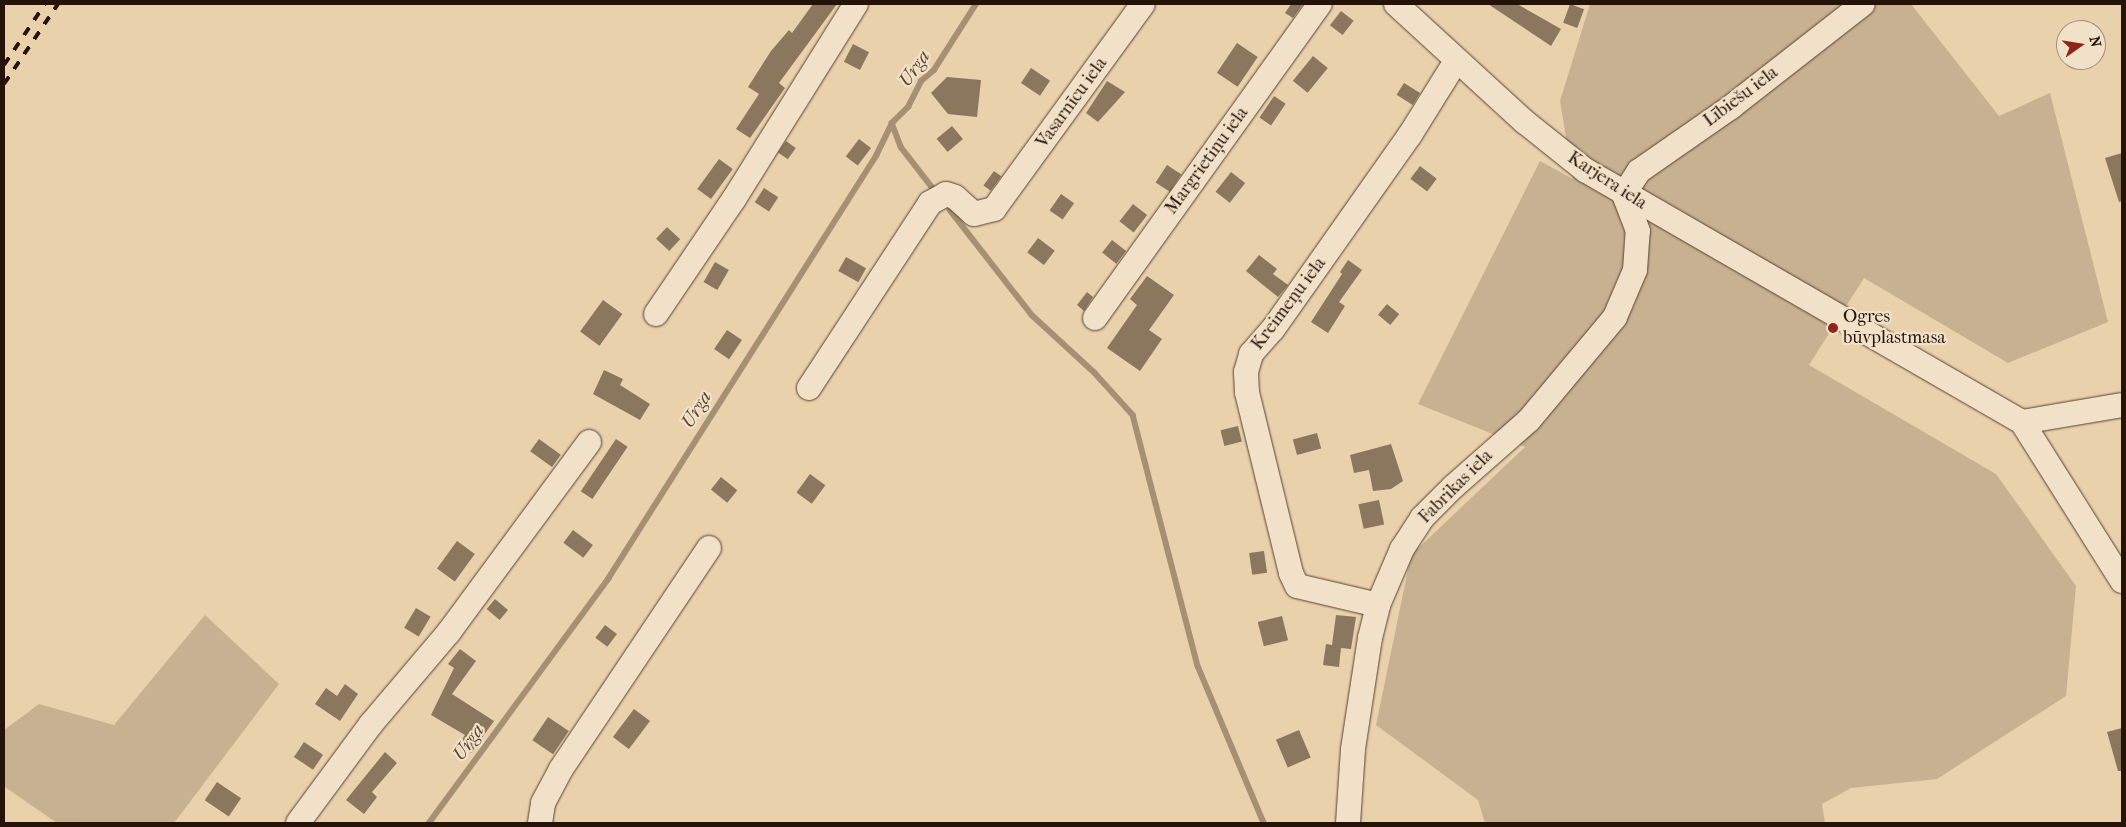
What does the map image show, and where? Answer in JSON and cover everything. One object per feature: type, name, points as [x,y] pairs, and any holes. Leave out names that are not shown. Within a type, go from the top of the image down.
[{"type":"street","points":[[656,314],[734,198],[856,4]]},
{"type":"street","name":"Vasarnīcu iela","points":[[809,388],[930,203],[946,194],[955,197],[974,214],[994,209],[1144,4]]},
{"type":"street","name":"Margrietiņu iela","points":[[1095,318],[1320,4]]},
{"type":"street","name":"Karjera iela","points":[[1396,4],[1456,61],[1558,149],[1624,194],[1843,322],[2022,422]]},
{"type":"street","name":"Lībiešu iela","points":[[1624,194],[1639,171],[1731,107],[1863,4]]},
{"type":"street","name":"Kreimeņu iela","points":[[1378,604],[1297,586],[1291,573],[1247,392],[1246,372],[1251,354],[1273,329],[1410,135],[1456,61]]},
{"type":"street","name":"Fabrikas iela","points":[[1348,823],[1359,698],[1378,604],[1402,549],[1422,518],[1492,450],[1529,420],[1615,317],[1635,270],[1638,231],[1624,194]]},
{"type":"street","points":[[2122,405],[2022,422],[2122,581]]},
{"type":"street","points":[[298,823],[370,724],[449,632],[589,442]]},
{"type":"street","points":[[540,823],[543,803],[561,768],[709,548]]},
{"type":"shaded area","points":[[1590,4],[1911,4],[1999,116],[2050,93],[2108,322],[2008,363],[1864,278],[1809,365],[1996,474],[2076,586],[2066,696],[1937,779],[1851,788],[1822,804],[1825,823],[1485,823],[1478,800],[1376,725],[1411,555],[1525,447],[1418,404],[1540,161],[1573,179],[1560,101]]},
{"type":"shaded area","points":[[205,615],[279,684],[174,823],[57,823],[5,787],[4,730],[39,704],[114,725]]},
{"type":"building","points":[[813,4],[837,4],[779,83],[785,88],[750,138],[736,129],[759,94],[748,87],[771,51],[789,30],[792,33]]},
{"type":"building","points":[[1291,4],[1303,4],[1293,18],[1285,13]]},
{"type":"building","points":[[1488,4],[1517,4],[1561,29],[1551,46]]},
{"type":"building","points":[[1570,4],[1584,9],[1577,28],[1563,23]]},
{"type":"building","points":[[1341,11],[1354,21],[1343,35],[1330,25]]},
{"type":"building","points":[[1237,43],[1258,57],[1238,87],[1217,73]]},
{"type":"building","points":[[853,44],[869,52],[860,70],[844,62]]},
{"type":"building","points":[[1313,56],[1328,68],[1308,93],[1293,81]]},
{"type":"building","points":[[1031,68],[1050,81],[1040,96],[1021,83]]},
{"type":"building","points":[[947,77],[981,80],[977,117],[948,114],[931,93]]},
{"type":"building","points":[[1107,81],[1125,92],[1098,122],[1086,113]]},
{"type":"building","points":[[1404,83],[1420,93],[1413,105],[1397,95]]},
{"type":"building","points":[[1274,96],[1286,104],[1271,125],[1259,118]]},
{"type":"building","points":[[952,126],[963,139],[948,152],[937,139]]},
{"type":"building","points":[[859,139],[871,148],[858,166],[846,157]]},
{"type":"building","points":[[786,141],[796,148],[788,159],[778,152]]},
{"type":"building","points":[[2122,153],[2122,201],[2119,202],[2105,158]]},
{"type":"building","points":[[719,159],[733,169],[711,199],[697,189]]},
{"type":"building","points":[[1167,165],[1181,174],[1170,192],[1156,183]]},
{"type":"building","points":[[1420,166],[1437,179],[1427,191],[1410,179]]},
{"type":"building","points":[[994,171],[1001,176],[991,191],[983,186]]},
{"type":"building","points":[[1231,172],[1245,183],[1230,203],[1216,192]]},
{"type":"building","points":[[764,188],[778,197],[769,212],[755,202]]},
{"type":"building","points":[[1061,194],[1074,203],[1063,220],[1050,210]]},
{"type":"building","points":[[1133,204],[1147,215],[1134,232],[1119,221]]},
{"type":"building","points":[[667,227],[680,239],[669,251],[656,239]]},
{"type":"building","points":[[1038,238],[1055,251],[1044,265],[1027,252]]},
{"type":"building","points":[[1112,240],[1126,251],[1116,264],[1102,253]]},
{"type":"building","points":[[1259,255],[1277,269],[1273,274],[1288,285],[1278,297],[1246,271]]},
{"type":"building","points":[[846,257],[866,268],[858,282],[838,271]]},
{"type":"building","points":[[1348,260],[1362,270],[1339,302],[1345,306],[1328,333],[1311,322],[1342,274],[1340,272]]},
{"type":"building","points":[[715,262],[729,270],[717,290],[704,282]]},
{"type":"building","points":[[1147,276],[1174,295],[1149,330],[1162,339],[1140,371],[1107,348],[1137,305],[1130,299]]},
{"type":"building","points":[[1087,292],[1093,297],[1084,311],[1077,305]]},
{"type":"building","points":[[603,300],[622,314],[599,346],[580,332]]},
{"type":"building","points":[[1387,304],[1399,314],[1390,325],[1378,315]]},
{"type":"building","points":[[727,330],[742,340],[729,359],[714,349]]},
{"type":"building","points":[[604,370],[623,379],[620,385],[650,404],[640,420],[593,394]]},
{"type":"building","points":[[1238,426],[1242,442],[1224,446],[1221,430]]},
{"type":"building","points":[[1317,433],[1321,448],[1297,455],[1293,439]]},
{"type":"building","points":[[539,439],[561,455],[552,467],[530,451]]},
{"type":"building","points":[[616,439],[628,447],[592,499],[581,491]]},
{"type":"building","points":[[1391,444],[1403,481],[1391,489],[1373,491],[1369,470],[1354,473],[1350,455]]},
{"type":"building","points":[[810,474],[825,485],[812,504],[796,493]]},
{"type":"building","points":[[721,477],[737,490],[727,503],[711,489]]},
{"type":"building","points":[[1379,500],[1384,524],[1364,529],[1358,504]]},
{"type":"building","points":[[573,530],[593,545],[583,558],[563,543]]},
{"type":"building","points":[[457,541],[475,554],[455,581],[437,569]]},
{"type":"building","points":[[1264,551],[1267,573],[1252,575],[1249,553]]},
{"type":"building","points":[[495,599],[508,610],[500,620],[487,609]]},
{"type":"building","points":[[416,608],[431,617],[419,636],[404,628]]},
{"type":"building","points":[[1336,615],[1356,617],[1351,649],[1341,648],[1339,667],[1323,665],[1326,644],[1332,645]]},
{"type":"building","points":[[1282,616],[1288,640],[1264,646],[1258,622]]},
{"type":"building","points":[[605,625],[617,634],[607,647],[595,638]]},
{"type":"building","points":[[460,649],[476,661],[452,694],[494,721],[471,753],[459,744],[465,735],[431,715],[454,668],[448,664]]},
{"type":"building","points":[[345,684],[358,694],[340,721],[315,704],[326,688],[337,696]]},
{"type":"building","points":[[634,709],[650,721],[629,749],[613,737]]},
{"type":"building","points":[[548,717],[569,731],[553,754],[532,740]]},
{"type":"building","points":[[2122,728],[2122,771],[2118,771],[2107,732]]},
{"type":"building","points":[[1299,730],[1311,758],[1288,767],[1276,740]]},
{"type":"building","points":[[304,742],[323,755],[313,770],[294,757]]},
{"type":"building","points":[[385,752],[397,763],[372,792],[377,797],[364,814],[346,800]]},
{"type":"building","points":[[217,782],[241,798],[229,816],[205,800]]},
{"type":"waterway","name":"Urga","points":[[429,823],[608,579],[876,156],[892,123],[908,107],[921,81],[934,70],[976,4]]},
{"type":"waterway","points":[[892,123],[901,147],[932,187]]},
{"type":"waterway","points":[[950,210],[1032,315],[1095,373],[1133,415],[1198,666],[1264,823]]},
{"type":"railway","points":[[4,65],[45,4]]},
{"type":"railway","points":[[4,84],[58,4]]},
{"type":"place","name":"Ogres būvplastmasa","points":[[1833,328]]}]
